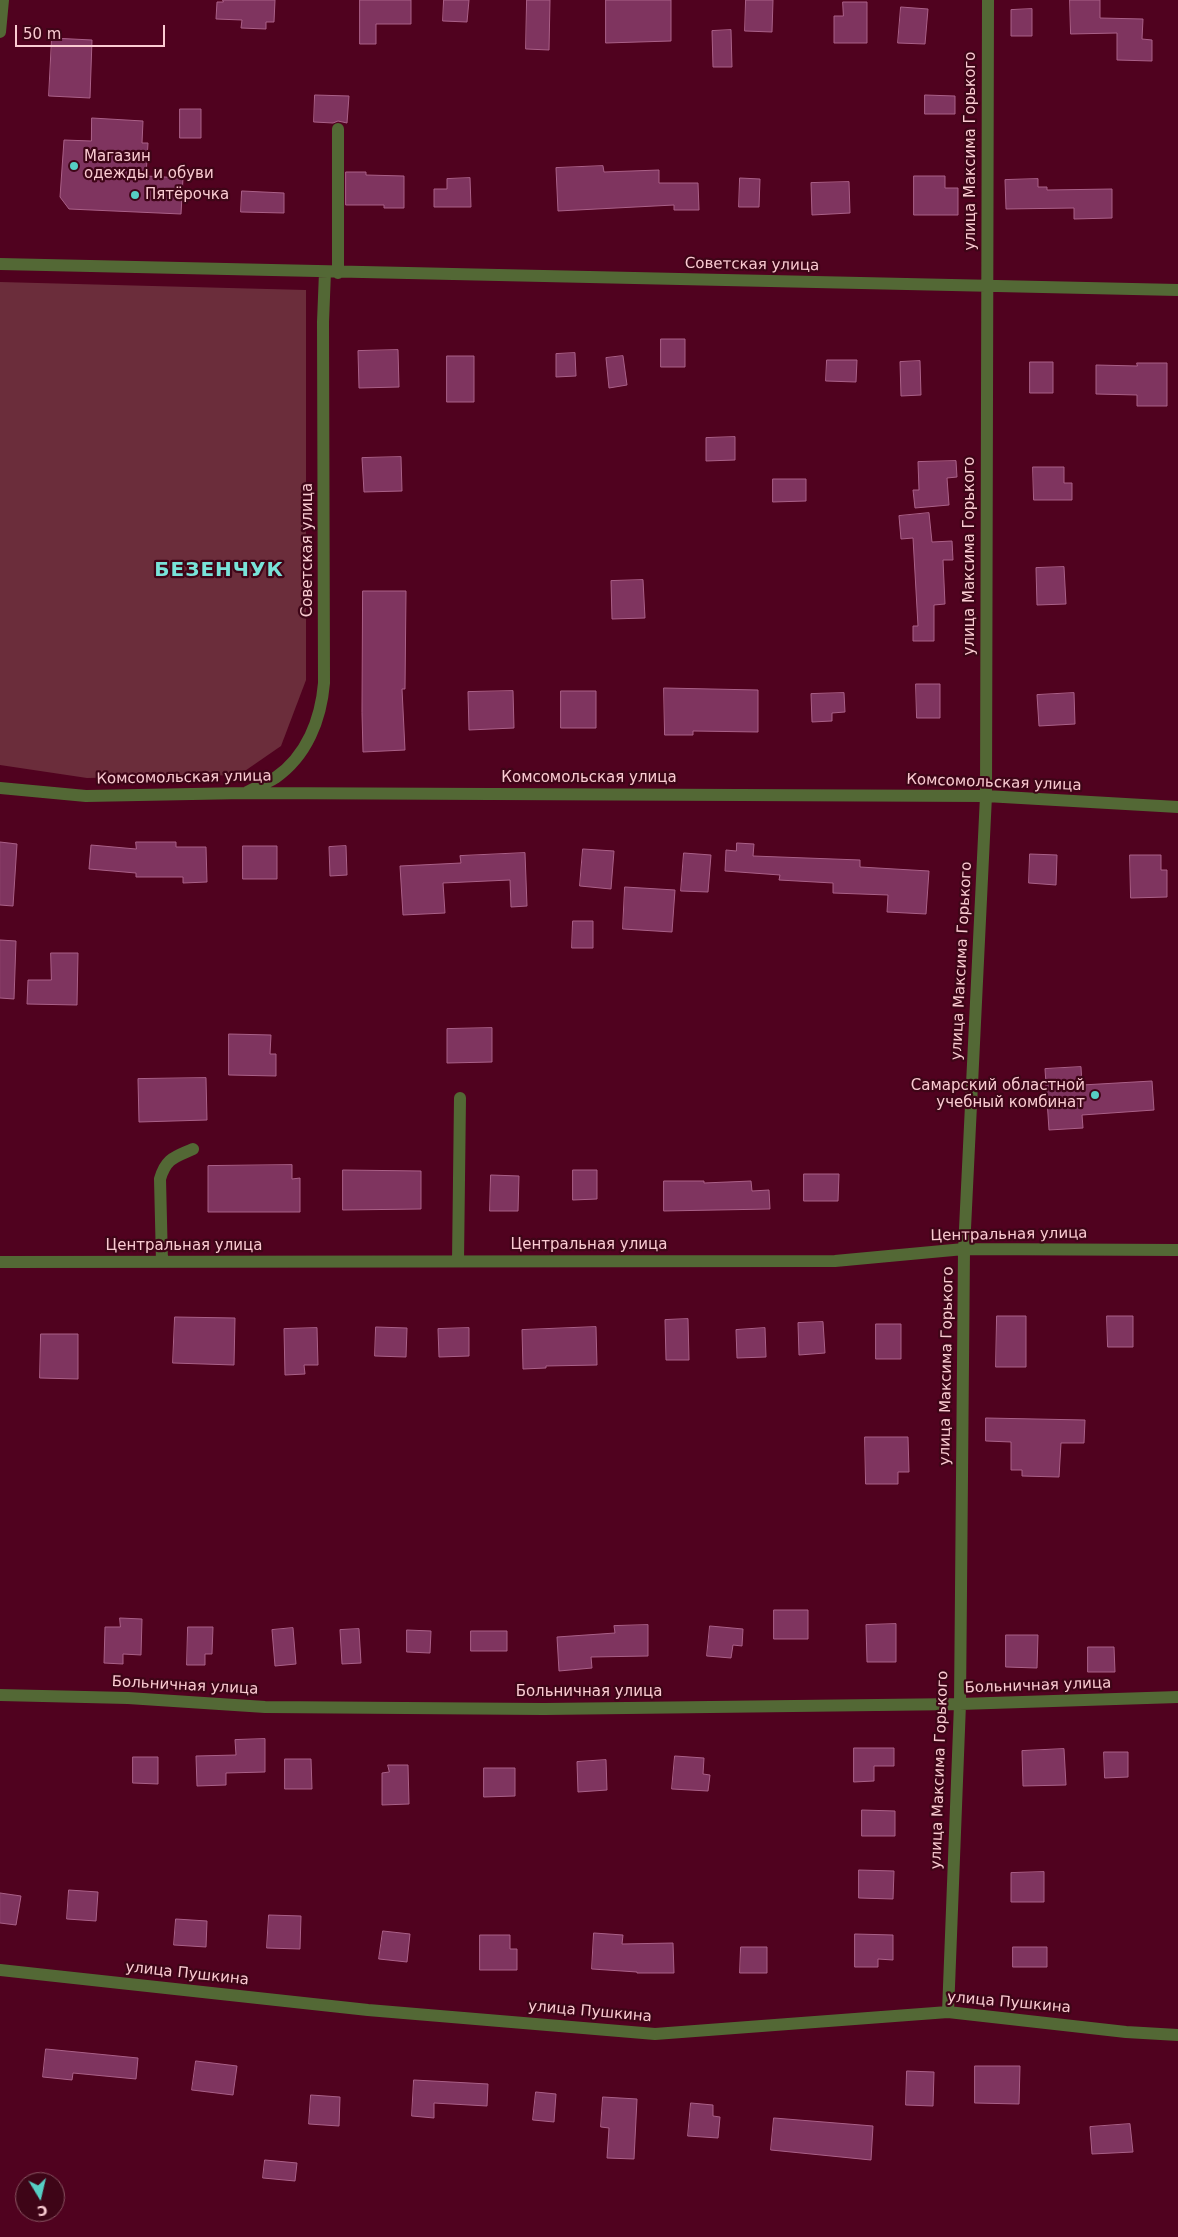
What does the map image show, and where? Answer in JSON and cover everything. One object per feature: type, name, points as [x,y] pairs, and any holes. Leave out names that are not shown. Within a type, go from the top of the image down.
[{"type":"street","points":[[0,32],[3,0]]},
{"type":"street","name":"улица Максима Горького","points":[[948,2012],[960,1704],[964,1249],[986,796],[988,0]]},
{"type":"street","points":[[331,273],[338,129]]},
{"type":"street","name":"Советская улица","points":[[0,264],[331,273],[1178,290]]},
{"type":"street","name":"Советская улица","points":[[245,793],[274,778],[296,758],[315,727],[322,706],[324,683],[323,322],[331,273]]},
{"type":"street","name":"Комсомольская улица","points":[[0,788],[86,796],[245,793],[986,796],[1178,807]]},
{"type":"street","points":[[458,1261],[460,1098]]},
{"type":"street","points":[[162,1262],[160,1179],[163,1168],[170,1160],[193,1149]]},
{"type":"street","name":"Центральная улица","points":[[0,1262],[835,1261],[964,1249],[1178,1250]]},
{"type":"street","name":"Больничная улица","points":[[0,1695],[128,1698],[275,1707],[544,1709],[960,1704],[1178,1697]]},
{"type":"street","name":"улица Пушкина","points":[[0,1970],[368,2010],[655,2034],[948,2012],[1126,2032],[1178,2035]]},
{"type":"shaded area","points":[[0,282],[306,290],[306,680],[281,746],[239,775],[87,778],[0,765]]},
{"type":"building","points":[[223,0],[275,0],[274,22],[266,22],[266,29],[241,28],[242,20],[216,19],[217,2],[223,2]]},
{"type":"building","points":[[360,0],[411,0],[411,24],[376,24],[376,44],[360,44]]},
{"type":"building","points":[[444,0],[469,0],[467,22],[443,21]]},
{"type":"building","points":[[527,0],[550,0],[549,50],[526,49]]},
{"type":"building","points":[[606,0],[671,0],[671,41],[606,43]]},
{"type":"building","points":[[746,0],[773,0],[772,32],[745,31]]},
{"type":"building","points":[[1070,0],[1100,0],[1100,18],[1143,19],[1142,39],[1152,40],[1152,61],[1117,60],[1117,33],[1071,34]]},
{"type":"building","points":[[843,2],[867,2],[867,43],[834,43],[834,16],[843,16]]},
{"type":"building","points":[[901,7],[928,9],[925,44],[898,43]]},
{"type":"building","points":[[1032,9],[1032,36],[1011,36],[1011,10]]},
{"type":"building","points":[[731,30],[732,67],[713,67],[712,31]]},
{"type":"building","points":[[52,38],[92,40],[90,98],[49,96]]},
{"type":"building","points":[[315,95],[349,96],[347,123],[338,121],[333,123],[314,122]]},
{"type":"building","points":[[925,95],[955,96],[955,114],[925,114]]},
{"type":"building","points":[[180,109],[201,109],[201,138],[180,138]]},
{"type":"building","points":[[92,118],[143,121],[142,143],[148,143],[146,176],[183,178],[181,214],[69,209],[60,197],[64,140],[91,141]]},
{"type":"building","points":[[603,166],[604,172],[659,170],[659,183],[698,183],[699,210],[674,210],[674,205],[558,211],[556,168]]},
{"type":"building","points":[[346,172],[366,172],[366,175],[404,176],[404,208],[384,208],[384,205],[346,205]]},
{"type":"building","points":[[914,176],[945,176],[945,188],[958,188],[958,215],[914,215]]},
{"type":"building","points":[[470,178],[471,207],[434,207],[434,189],[447,189],[447,179]]},
{"type":"building","points":[[740,178],[760,179],[759,207],[739,207]]},
{"type":"building","points":[[1038,179],[1038,187],[1047,187],[1047,190],[1112,189],[1112,218],[1074,219],[1074,208],[1006,209],[1005,180]]},
{"type":"building","points":[[849,182],[850,213],[812,215],[811,183]]},
{"type":"building","points":[[242,191],[284,193],[284,213],[241,212]]},
{"type":"building","points":[[661,339],[685,339],[685,367],[661,367]]},
{"type":"building","points":[[398,350],[399,387],[359,388],[358,351]]},
{"type":"building","points":[[575,353],[576,376],[556,377],[556,354]]},
{"type":"building","points":[[447,356],[474,356],[474,402],[447,402]]},
{"type":"building","points":[[623,356],[627,385],[609,388],[606,358]]},
{"type":"building","points":[[827,360],[857,360],[856,382],[826,381]]},
{"type":"building","points":[[920,361],[921,395],[901,396],[900,362]]},
{"type":"building","points":[[1030,362],[1053,362],[1053,393],[1030,393]]},
{"type":"building","points":[[1137,363],[1167,363],[1167,406],[1137,406],[1137,395],[1096,394],[1096,365],[1137,366]]},
{"type":"building","points":[[735,437],[735,460],[706,461],[706,438]]},
{"type":"building","points":[[401,457],[402,491],[364,492],[362,458]]},
{"type":"building","points":[[956,461],[957,477],[947,478],[949,505],[915,508],[913,490],[919,490],[918,462]]},
{"type":"building","points":[[1033,467],[1064,467],[1064,483],[1072,483],[1072,500],[1034,500]]},
{"type":"building","points":[[773,479],[806,479],[806,501],[773,502]]},
{"type":"building","points":[[929,513],[932,542],[952,541],[953,560],[943,560],[945,604],[934,605],[934,641],[913,641],[913,626],[918,626],[913,538],[901,539],[899,516]]},
{"type":"building","points":[[1064,567],[1066,604],[1037,605],[1036,568]]},
{"type":"building","points":[[643,580],[645,618],[612,619],[611,581]]},
{"type":"building","points":[[363,591],[406,591],[405,689],[402,689],[405,750],[363,752]]},
{"type":"building","points":[[916,684],[940,684],[940,718],[917,718]]},
{"type":"building","points":[[664,688],[758,690],[758,732],[693,731],[693,735],[665,735]]},
{"type":"building","points":[[513,691],[514,728],[469,730],[468,692]]},
{"type":"building","points":[[561,691],[596,691],[596,728],[561,728]]},
{"type":"building","points":[[844,693],[845,712],[832,713],[832,721],[812,722],[811,694]]},
{"type":"building","points":[[1074,693],[1075,724],[1039,726],[1037,695]]},
{"type":"building","points":[[0,842],[17,844],[13,906],[0,905]]},
{"type":"building","points":[[136,842],[176,842],[176,847],[206,847],[207,882],[183,883],[183,877],[136,877],[136,873],[89,869],[91,845],[136,849]]},
{"type":"building","points":[[737,843],[754,844],[753,856],[860,860],[860,867],[929,871],[926,914],[887,912],[888,895],[833,893],[833,883],[779,880],[780,875],[725,871],[726,850],[736,851]]},
{"type":"building","points":[[243,846],[277,846],[277,879],[243,879]]},
{"type":"building","points":[[346,846],[347,875],[330,876],[329,847]]},
{"type":"building","points":[[583,849],[614,851],[611,889],[580,886]]},
{"type":"building","points":[[525,853],[527,906],[511,907],[510,880],[443,883],[445,913],[403,915],[400,866],[461,863],[460,856]]},
{"type":"building","points":[[684,853],[711,855],[708,892],[681,891]]},
{"type":"building","points":[[1030,854],[1057,855],[1056,885],[1029,883]]},
{"type":"building","points":[[1130,855],[1161,855],[1161,870],[1167,870],[1167,897],[1131,898]]},
{"type":"building","points":[[625,887],[675,890],[672,932],[623,929]]},
{"type":"building","points":[[573,921],[593,921],[593,948],[572,948]]},
{"type":"building","points":[[0,940],[16,941],[14,999],[0,998]]},
{"type":"building","points":[[51,953],[78,953],[77,1005],[27,1004],[28,980],[51,980]]},
{"type":"building","points":[[492,1028],[492,1062],[447,1063],[447,1029]]},
{"type":"building","points":[[229,1034],[271,1035],[270,1054],[276,1054],[276,1076],[229,1075]]},
{"type":"building","name":"Самарский областной учебный комбинат","points":[[1081,1067],[1082,1085],[1152,1081],[1154,1110],[1082,1115],[1083,1128],[1049,1130],[1045,1069]]},
{"type":"building","points":[[206,1078],[207,1120],[139,1122],[138,1079]]},
{"type":"building","points":[[292,1165],[292,1179],[300,1178],[300,1212],[208,1212],[208,1166]]},
{"type":"building","points":[[343,1170],[421,1171],[421,1209],[343,1210]]},
{"type":"building","points":[[573,1170],[597,1170],[597,1199],[573,1200]]},
{"type":"building","points":[[804,1174],[839,1174],[838,1201],[804,1201]]},
{"type":"building","points":[[491,1175],[519,1176],[518,1211],[490,1211]]},
{"type":"building","points":[[664,1181],[704,1181],[704,1183],[751,1181],[752,1191],[769,1190],[770,1209],[664,1211]]},
{"type":"building","points":[[997,1316],[1026,1316],[1026,1367],[996,1367]]},
{"type":"building","points":[[1107,1316],[1133,1316],[1133,1347],[1108,1347]]},
{"type":"building","points":[[175,1317],[235,1318],[234,1365],[173,1363]]},
{"type":"building","points":[[688,1319],[689,1360],[666,1360],[665,1320]]},
{"type":"building","points":[[823,1322],[825,1353],[799,1355],[798,1323]]},
{"type":"building","points":[[876,1324],[901,1324],[901,1359],[876,1359]]},
{"type":"building","points":[[376,1327],[407,1328],[406,1357],[375,1356]]},
{"type":"building","points":[[596,1327],[597,1365],[546,1366],[546,1368],[523,1369],[522,1330]]},
{"type":"building","points":[[317,1328],[318,1365],[304,1365],[305,1374],[285,1375],[284,1329]]},
{"type":"building","points":[[469,1328],[469,1356],[439,1357],[438,1329]]},
{"type":"building","points":[[765,1328],[766,1357],[737,1358],[736,1330]]},
{"type":"building","points":[[41,1334],[78,1334],[78,1379],[40,1378]]},
{"type":"building","points":[[986,1418],[1085,1420],[1084,1443],[1061,1443],[1059,1477],[1022,1476],[1022,1470],[1011,1470],[1011,1442],[986,1441]]},
{"type":"building","points":[[865,1437],[908,1437],[909,1472],[898,1472],[898,1484],[866,1484]]},
{"type":"building","points":[[774,1610],[808,1610],[808,1639],[774,1639]]},
{"type":"building","points":[[120,1618],[142,1619],[141,1655],[123,1654],[123,1664],[104,1663],[105,1627],[120,1627]]},
{"type":"building","points":[[896,1624],[896,1662],[867,1662],[866,1625]]},
{"type":"building","points":[[648,1625],[648,1656],[591,1657],[592,1668],[559,1671],[557,1637],[615,1633],[614,1626]]},
{"type":"building","points":[[710,1626],[743,1629],[742,1646],[733,1645],[731,1658],[707,1656]]},
{"type":"building","points":[[188,1627],[213,1627],[212,1654],[205,1654],[205,1665],[187,1665]]},
{"type":"building","points":[[293,1628],[296,1664],[275,1666],[272,1630]]},
{"type":"building","points":[[359,1629],[361,1663],[342,1664],[340,1630]]},
{"type":"building","points":[[407,1630],[431,1631],[430,1653],[407,1652]]},
{"type":"building","points":[[471,1631],[507,1631],[507,1651],[471,1651]]},
{"type":"building","points":[[1006,1635],[1038,1635],[1037,1668],[1006,1667]]},
{"type":"building","points":[[1088,1647],[1114,1647],[1115,1672],[1088,1672]]},
{"type":"building","points":[[265,1739],[265,1772],[226,1773],[226,1785],[197,1786],[196,1756],[236,1755],[235,1740]]},
{"type":"building","points":[[854,1748],[894,1748],[894,1766],[874,1766],[874,1781],[854,1782]]},
{"type":"building","points":[[1064,1749],[1066,1785],[1023,1786],[1022,1751]]},
{"type":"building","points":[[1104,1752],[1128,1752],[1128,1777],[1105,1778]]},
{"type":"building","points":[[675,1756],[704,1758],[703,1774],[710,1775],[708,1791],[672,1789]]},
{"type":"building","points":[[133,1757],[158,1757],[158,1784],[133,1783]]},
{"type":"building","points":[[285,1759],[311,1759],[312,1789],[285,1789]]},
{"type":"building","points":[[606,1760],[607,1790],[578,1792],[577,1762]]},
{"type":"building","points":[[388,1765],[408,1765],[409,1804],[382,1805],[382,1773],[389,1772]]},
{"type":"building","points":[[484,1768],[515,1768],[515,1796],[484,1797]]},
{"type":"building","points":[[862,1810],[895,1811],[895,1836],[862,1836]]},
{"type":"building","points":[[859,1870],[894,1871],[893,1899],[859,1898]]},
{"type":"building","points":[[1044,1872],[1044,1902],[1011,1902],[1011,1873]]},
{"type":"building","points":[[69,1890],[98,1892],[96,1921],[67,1919]]},
{"type":"building","points":[[0,1893],[21,1896],[16,1925],[0,1923]]},
{"type":"building","points":[[269,1915],[301,1916],[300,1949],[267,1948]]},
{"type":"building","points":[[176,1919],[207,1921],[206,1947],[174,1945]]},
{"type":"building","points":[[383,1931],[410,1934],[407,1962],[379,1959]]},
{"type":"building","points":[[594,1933],[623,1935],[622,1944],[673,1943],[674,1973],[637,1973],[592,1969]]},
{"type":"building","points":[[855,1934],[893,1935],[893,1960],[878,1959],[878,1967],[855,1967]]},
{"type":"building","points":[[480,1935],[510,1935],[510,1949],[517,1949],[517,1970],[480,1970]]},
{"type":"building","points":[[741,1947],[767,1947],[767,1973],[740,1973]]},
{"type":"building","points":[[1013,1947],[1047,1947],[1047,1967],[1013,1967]]},
{"type":"building","points":[[46,2049],[138,2058],[136,2079],[73,2073],[72,2080],[43,2077]]},
{"type":"building","points":[[196,2061],[237,2066],[233,2095],[192,2090]]},
{"type":"building","points":[[975,2066],[1020,2066],[1019,2104],[975,2103]]},
{"type":"building","points":[[907,2071],[934,2072],[933,2106],[906,2105]]},
{"type":"building","points":[[414,2080],[488,2084],[487,2106],[434,2103],[434,2118],[412,2116]]},
{"type":"building","points":[[536,2092],[556,2094],[554,2122],[533,2120]]},
{"type":"building","points":[[311,2095],[340,2097],[339,2126],[309,2124]]},
{"type":"building","points":[[603,2097],[637,2099],[634,2159],[607,2158],[609,2128],[601,2127]]},
{"type":"building","points":[[691,2103],[713,2105],[713,2116],[720,2117],[718,2138],[688,2136]]},
{"type":"building","points":[[774,2118],[873,2126],[871,2160],[771,2150]]},
{"type":"building","points":[[1130,2124],[1133,2152],[1092,2154],[1090,2127]]},
{"type":"building","points":[[265,2160],[297,2163],[295,2181],[263,2178]]},
{"type":"place","name":"Магазин одежды и обуви","points":[[74,166]]},
{"type":"place","name":"Пятёрочка","points":[[135,195]]},
{"type":"place","name":"Самарский областной учебный комбинат","points":[[1095,1095]]},
{"type":"district","name":"БЕЗЕНЧУК","points":[[219,571]]}]
